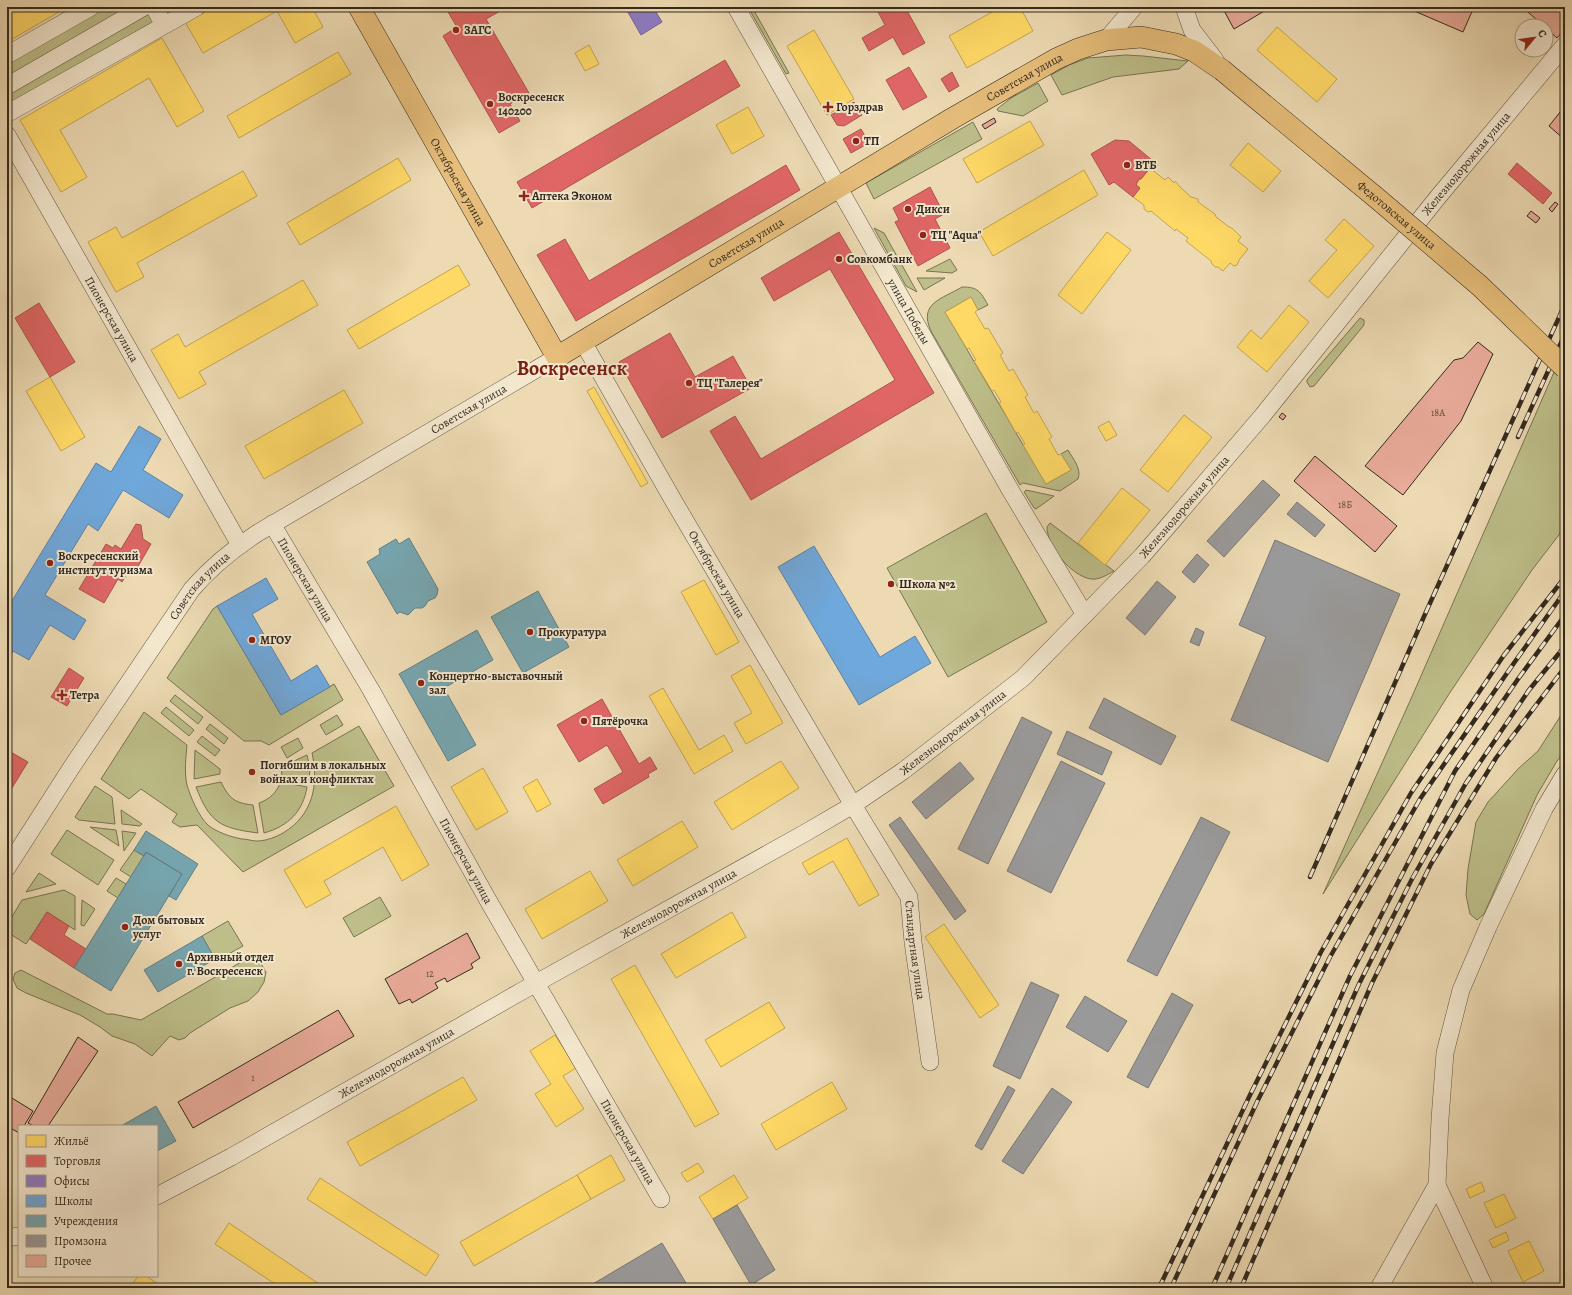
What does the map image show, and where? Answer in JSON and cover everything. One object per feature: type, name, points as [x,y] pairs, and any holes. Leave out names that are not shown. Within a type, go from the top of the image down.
[{"type":"main road","name":"Октябрьская улица","points":[[359,7],[557,357]]},
{"type":"main road","name":"Советская улица","points":[[557,357],[839,187],[1056,59],[1078,49],[1106,40],[1141,38],[1176,44],[1194,51],[1222,70]]},
{"type":"main road","name":"Федотовская улица","points":[[1222,70],[1474,281],[1565,368]]},
{"type":"street","points":[[7,55],[91,7]]},
{"type":"street","points":[[7,86],[144,7]]},
{"type":"street","points":[[154,7],[164,25]]},
{"type":"street","name":"улица Победы","points":[[736,7],[1012,493],[1085,615]]},
{"type":"street","points":[[1106,40],[1134,7]]},
{"type":"street","points":[[1184,7],[1192,30],[1222,70]]},
{"type":"street","points":[[10,112],[164,25],[189,9]]},
{"type":"street","name":"Железнодорожная улица","points":[[158,1195],[231,1157],[853,805],[903,771],[1023,678],[1142,556],[1263,415],[1438,197],[1565,45]]},
{"type":"street","name":"Пионерская улица","points":[[7,135],[240,544]]},
{"type":"street","name":"Октябрьская улица","points":[[583,342],[673,500],[853,805]]},
{"type":"street","name":"Советская улица","points":[[7,868],[73,765],[192,589],[218,562],[240,544],[272,524],[557,357]]},
{"type":"street","name":"Пионерская улица","points":[[272,524],[371,690],[465,860],[661,1198]]},
{"type":"street","points":[[1380,1288],[1437,1185],[1445,1053],[1461,990],[1488,927],[1544,809],[1565,774]]},
{"type":"street","name":"Стандартная улица","points":[[853,805],[909,897],[913,942],[930,1062]]},
{"type":"street","points":[[1437,1185],[1485,1288]]},
{"type":"street","points":[[7,1238],[18,1236]]},
{"type":"green space","points":[[106,7],[132,7],[7,78],[7,63]]},
{"type":"green space","points":[[748,7],[752,7],[789,73],[786,74]]},
{"type":"green space","points":[[149,12],[155,23],[12,104],[7,92]]},
{"type":"green space","points":[[1126,55],[1188,61],[1179,69],[1113,77],[1062,95],[1051,75],[1069,65],[1088,58]]},
{"type":"green space","points":[[1038,83],[1048,101],[1023,116],[998,111],[997,109],[1011,98]]},
{"type":"green space","points":[[973,122],[982,139],[874,199],[866,183]]},
{"type":"green space","points":[[874,228],[884,233],[917,292],[906,286]]},
{"type":"green space","points":[[950,259],[957,270],[952,273],[926,271]]},
{"type":"green space","points":[[917,278],[945,278],[924,290]]},
{"type":"green space","points":[[962,287],[972,288],[978,291],[988,305],[978,310],[971,297],[945,312],[1046,484],[1071,470],[1061,454],[1068,450],[1078,468],[1078,479],[1060,491],[1023,483],[1020,485],[931,331],[928,322],[930,308],[940,299]]},
{"type":"green space","points":[[1360,318],[1364,320],[1364,325],[1314,386],[1310,387],[1307,380]]},
{"type":"green space","points":[[1565,347],[1565,527],[1532,570],[1449,694],[1323,894],[1410,701]]},
{"type":"green space","points":[[1026,490],[1054,496],[1036,509],[1024,492]]},
{"type":"green space","points":[[986,513],[1047,622],[948,677],[887,568]]},
{"type":"green space","points":[[1050,523],[1114,571],[1103,577],[1091,579],[1083,577],[1068,566],[1051,543],[1047,527]]},
{"type":"green space","points":[[217,606],[281,715],[334,684],[343,700],[269,745],[261,741],[244,741],[167,678],[213,609]]},
{"type":"green space","points":[[175,695],[203,717],[198,724],[170,701]]},
{"type":"green space","points":[[166,707],[194,730],[189,736],[161,713]]},
{"type":"green space","points":[[1565,709],[1565,752],[1557,761],[1537,795],[1484,914],[1477,920],[1470,914],[1466,895],[1468,869],[1476,822],[1488,802],[1519,768],[1538,751]]},
{"type":"green space","points":[[144,712],[187,745],[186,780],[188,790],[195,806],[201,817],[211,828],[233,837],[255,841],[264,840],[283,833],[293,826],[307,808],[314,788],[315,776],[312,753],[359,726],[394,786],[243,872],[197,825],[180,827],[172,822],[177,814],[141,789],[129,799],[101,779]]},
{"type":"green space","points":[[337,715],[343,725],[326,735],[320,725]]},
{"type":"green space","points":[[210,724],[228,738],[224,744],[206,729]]},
{"type":"green space","points":[[202,736],[220,750],[215,756],[197,742]]},
{"type":"green space","points":[[298,738],[303,748],[287,758],[281,747]]},
{"type":"green space","points":[[195,750],[220,769],[220,774],[194,779]]},
{"type":"green space","points":[[307,755],[310,769],[309,781],[282,776],[281,767]]},
{"type":"green space","points":[[221,782],[233,799],[241,803],[253,805],[258,833],[225,826],[218,822],[206,809],[196,787]]},
{"type":"green space","points":[[281,782],[307,787],[305,796],[298,810],[288,822],[264,833],[259,803],[272,795]]},
{"type":"green space","points":[[95,786],[112,797],[115,824],[79,820],[75,817]]},
{"type":"green space","points":[[121,810],[142,824],[140,826],[122,824]]},
{"type":"green space","points":[[90,827],[116,830],[119,846]]},
{"type":"green space","points":[[67,830],[114,860],[98,885],[51,854]]},
{"type":"green space","points":[[122,831],[136,833],[124,851]]},
{"type":"green space","points":[[134,850],[144,856],[131,877],[120,870]]},
{"type":"green space","points":[[39,873],[56,884],[26,892]]},
{"type":"green space","points":[[116,878],[126,884],[118,898],[107,891]]},
{"type":"green space","points":[[64,890],[75,896],[75,930],[47,912],[26,944],[7,932],[7,925],[22,900]]},
{"type":"green space","points":[[380,897],[391,916],[354,937],[343,918]]},
{"type":"green space","points":[[82,900],[95,909],[84,926],[81,925]]},
{"type":"green space","points":[[228,921],[243,946],[216,961],[202,936]]},
{"type":"green space","points":[[255,954],[266,972],[264,982],[258,992],[248,1001],[230,1008],[190,1033],[185,1038],[179,1040],[170,1036],[152,1056],[135,1044],[112,1036],[80,1015],[26,993],[17,988],[13,979],[15,973],[21,970],[107,1014],[141,1020]]},
{"type":"building: Жильё","points":[[7,7],[62,7],[64,9],[7,42]]},
{"type":"building: Жильё","points":[[212,7],[312,7],[323,27],[295,43],[277,11],[203,53],[185,22]]},
{"type":"building: Жильё","points":[[1001,7],[1020,7],[1033,31],[967,68],[949,36]]},
{"type":"building: Жильё","points":[[1058,7],[1070,7],[1061,12]]},
{"type":"building: Жильё","points":[[1277,27],[1337,79],[1317,102],[1257,50]]},
{"type":"building: Жильё","points":[[814,30],[854,99],[827,115],[787,46]]},
{"type":"building: Жильё","points":[[162,38],[204,111],[177,127],[149,78],[60,130],[87,177],[61,192],[20,120]]},
{"type":"building: Жильё","points":[[589,45],[599,64],[585,71],[575,53]]},
{"type":"building: Жильё","points":[[338,52],[351,74],[239,138],[227,116]]},
{"type":"building: Жильё","points":[[748,107],[764,136],[732,154],[716,125]]},
{"type":"building: Жильё","points":[[1030,121],[1044,145],[977,183],[963,159]]},
{"type":"building: Жильё","points":[[1248,143],[1281,171],[1263,192],[1230,165]]},
{"type":"building: Жильё","points":[[398,158],[411,180],[300,245],[287,223]]},
{"type":"building: Жильё","points":[[1150,168],[1165,180],[1168,177],[1173,182],[1176,182],[1191,197],[1198,199],[1198,202],[1215,214],[1216,217],[1232,228],[1241,237],[1238,241],[1248,249],[1237,265],[1234,266],[1230,263],[1223,271],[1218,267],[1215,267],[1211,261],[1186,241],[1188,238],[1176,229],[1175,231],[1151,211],[1148,212],[1144,209],[1144,205],[1133,197],[1140,188],[1136,185],[1136,183]]},
{"type":"building: Жильё","points":[[1084,170],[1098,195],[993,256],[979,232]]},
{"type":"building: Жильё","points":[[243,171],[257,196],[137,263],[144,277],[116,292],[88,242],[116,227],[122,238]]},
{"type":"building: Жильё","points":[[1344,219],[1374,246],[1328,298],[1309,281],[1337,250],[1325,240]]},
{"type":"building: Жильё","points":[[1107,232],[1131,250],[1082,314],[1058,295]]},
{"type":"building: Жильё","points":[[458,265],[470,285],[359,349],[347,330]]},
{"type":"building: Жильё","points":[[303,280],[318,305],[199,372],[206,384],[179,399],[151,350],[178,334],[185,347]]},
{"type":"building: Жильё","points":[[971,297],[978,310],[975,312],[985,329],[988,328],[1003,353],[1000,355],[1009,371],[1013,369],[1028,395],[1025,397],[1034,413],[1037,411],[1052,437],[1049,439],[1058,455],[1061,454],[1071,470],[1046,484],[1023,445],[1025,444],[1018,432],[1016,433],[999,403],[1001,402],[994,390],[992,391],[974,361],[976,360],[969,348],[967,349],[945,312]]},
{"type":"building: Жильё","points":[[1289,305],[1309,322],[1267,372],[1237,347],[1251,330],[1261,339]]},
{"type":"building: Жильё","points":[[50,377],[85,437],[61,451],[26,391]]},
{"type":"building: Жильё","points":[[594,387],[648,483],[641,487],[587,391]]},
{"type":"building: Жильё","points":[[344,390],[363,423],[264,479],[245,446]]},
{"type":"building: Жильё","points":[[1184,415],[1212,437],[1168,492],[1140,470]]},
{"type":"building: Жильё","points":[[1109,421],[1117,435],[1106,441],[1098,427]]},
{"type":"building: Жильё","points":[[1122,488],[1150,510],[1105,565],[1078,543]]},
{"type":"building: Жильё","points":[[704,580],[739,642],[716,655],[681,592]]},
{"type":"building: Жильё","points":[[750,665],[783,723],[746,744],[734,723],[752,713],[731,676]]},
{"type":"building: Жильё","points":[[663,688],[699,750],[724,735],[733,751],[694,774],[649,696]]},
{"type":"building: Жильё","points":[[781,761],[799,788],[732,830],[714,802]]},
{"type":"building: Жильё","points":[[483,768],[508,812],[476,830],[451,787]]},
{"type":"building: Жильё","points":[[537,779],[551,804],[537,812],[523,787]]},
{"type":"building: Жильё","points":[[396,806],[429,865],[402,881],[383,847],[324,881],[331,894],[306,908],[284,870]]},
{"type":"building: Жильё","points":[[682,821],[698,847],[633,886],[617,860]]},
{"type":"building: Жильё","points":[[847,838],[879,895],[859,906],[833,861],[809,875],[802,863]]},
{"type":"building: Жильё","points":[[590,871],[608,901],[542,939],[525,909]]},
{"type":"building: Жильё","points":[[732,912],[746,937],[676,978],[661,954]]},
{"type":"building: Жильё","points":[[944,924],[999,1005],[980,1018],[925,937]]},
{"type":"building: Жильё","points":[[1565,956],[1565,970],[1560,958]]},
{"type":"building: Жильё","points":[[635,965],[719,1114],[695,1127],[611,979]]},
{"type":"building: Жильё","points":[[769,1002],[785,1028],[721,1067],[705,1040]]},
{"type":"building: Жильё","points":[[555,1035],[576,1068],[563,1076],[584,1109],[556,1127],[535,1094],[551,1084],[530,1051]]},
{"type":"building: Жильё","points":[[463,1077],[477,1100],[360,1166],[347,1142]]},
{"type":"building: Жильё","points":[[832,1082],[847,1109],[776,1150],[761,1124]]},
{"type":"building: Жильё","points":[[611,1155],[625,1180],[591,1199],[577,1175]]},
{"type":"building: Жильё","points":[[698,1163],[704,1172],[687,1182],[681,1173]]},
{"type":"building: Жильё","points":[[577,1175],[591,1199],[474,1266],[460,1242]]},
{"type":"building: Жильё","points":[[734,1175],[748,1198],[713,1219],[699,1197]]},
{"type":"building: Жильё","points":[[320,1178],[439,1255],[426,1276],[307,1199]]},
{"type":"building: Жильё","points":[[1481,1182],[1485,1191],[1470,1198],[1466,1189]]},
{"type":"building: Жильё","points":[[1504,1194],[1516,1218],[1496,1228],[1484,1203]]},
{"type":"building: Жильё","points":[[229,1223],[325,1288],[281,1288],[215,1244]]},
{"type":"building: Жильё","points":[[1506,1232],[1509,1240],[1493,1248],[1489,1240]]},
{"type":"building: Жильё","points":[[1529,1241],[1544,1271],[1523,1282],[1508,1251]]},
{"type":"building: Жильё","points":[[137,1277],[148,1277],[164,1288],[130,1288]]},
{"type":"building: Торговля","points":[[445,7],[500,7],[502,10],[486,19],[529,93],[510,104],[520,121],[499,133],[443,36],[457,27]]},
{"type":"building: Торговля","points":[[888,7],[905,7],[925,43],[903,55],[893,37],[869,51],[862,38],[885,25],[878,12]]},
{"type":"building: Торговля","points":[[725,60],[740,86],[532,208],[517,182]]},
{"type":"building: Торговля","points":[[909,67],[927,97],[903,110],[886,80]]},
{"type":"building: Торговля","points":[[952,72],[959,86],[949,92],[941,79]]},
{"type":"building: Торговля","points":[[854,102],[862,115],[844,126],[837,125],[831,115]]},
{"type":"building: Торговля","name":"ТП","points":[[861,129],[869,143],[851,153],[843,139]]},
{"type":"building: Торговля","points":[[1115,140],[1129,141],[1158,165],[1153,171],[1150,168],[1141,179],[1139,179],[1136,185],[1140,188],[1133,197],[1114,182],[1109,185],[1091,154]]},
{"type":"building: Торговля","points":[[1517,163],[1552,193],[1543,204],[1508,174]]},
{"type":"building: Торговля","points":[[786,165],[800,190],[576,321],[537,255],[565,239],[589,281]]},
{"type":"building: Торговля","name":"ТЦ \"Aqua\"","points":[[930,187],[944,214],[935,219],[950,248],[918,266],[895,222],[899,220],[893,208]]},
{"type":"building: Торговля","points":[[839,232],[934,393],[751,500],[710,431],[735,416],[761,459],[895,380],[830,269],[774,301],[761,278]]},
{"type":"building: Торговля","points":[[39,303],[75,362],[50,377],[15,318]]},
{"type":"building: Торговля","name":"ТЦ \"Галерея\"","points":[[670,333],[695,377],[733,356],[751,388],[662,438],[619,362]]},
{"type":"building: Торговля","points":[[136,524],[141,525],[143,539],[151,544],[137,568],[129,570],[122,582],[118,579],[104,603],[79,589],[106,544],[113,548],[115,545],[121,549]]},
{"type":"building: Торговля","points":[[69,668],[84,678],[67,706],[51,697]]},
{"type":"building: Торговля","points":[[602,699],[639,764],[650,757],[657,769],[648,774],[649,777],[603,804],[594,789],[623,772],[607,745],[579,762],[557,725]]},
{"type":"building: Торговля","points":[[9,751],[28,762],[7,796],[7,752]]},
{"type":"building: Торговля","points":[[47,912],[69,926],[64,935],[86,949],[74,968],[30,939]]},
{"type":"building: Офисы","points":[[625,7],[653,7],[662,22],[641,35]]},
{"type":"building: Школы","name":"Воскресенский институт туризма","points":[[139,426],[161,439],[143,470],[183,495],[169,518],[123,490],[98,531],[88,524],[45,595],[86,620],[74,640],[50,625],[29,660],[13,651],[7,661],[7,609],[96,463],[111,472]]},
{"type":"building: Школы","points":[[814,546],[880,657],[915,636],[931,663],[859,705],[778,567]]},
{"type":"building: Школы","name":"МГОУ","points":[[266,578],[278,599],[252,614],[291,681],[317,665],[330,687],[281,715],[217,606]]},
{"type":"building: Учреждения","points":[[409,538],[438,589],[435,598],[428,601],[422,608],[415,608],[408,615],[400,612],[397,614],[367,562],[380,554],[379,549],[396,539],[399,544]]},
{"type":"building: Учреждения","name":"Прокуратура","points":[[538,591],[569,647],[523,673],[491,617]]},
{"type":"building: Учреждения","points":[[477,630],[493,660],[444,688],[476,745],[448,761],[399,674]]},
{"type":"building: Учреждения","points":[[146,831],[198,864],[176,900],[169,896],[182,874],[146,852],[144,856],[134,850]]},
{"type":"building: Учреждения","name":"Дом бытовых услуг","points":[[146,852],[182,874],[111,991],[74,968]]},
{"type":"building: Учреждения","points":[[202,936],[215,959],[158,992],[144,970]]},
{"type":"building: Учреждения","points":[[156,1106],[176,1141],[158,1150],[158,1125],[123,1125]]},
{"type":"building: Промзона","points":[[1263,480],[1280,495],[1224,557],[1207,541]]},
{"type":"building: Промзона","points":[[1297,502],[1325,525],[1315,537],[1287,514]]},
{"type":"building: Промзона","points":[[1275,540],[1400,594],[1328,762],[1231,720],[1266,637],[1239,625]]},
{"type":"building: Промзона","points":[[1197,554],[1209,565],[1194,583],[1182,572]]},
{"type":"building: Промзона","points":[[1157,581],[1176,597],[1145,635],[1126,618]]},
{"type":"building: Промзона","points":[[1196,628],[1204,632],[1199,646],[1190,642]]},
{"type":"building: Промзона","points":[[1104,698],[1176,736],[1161,765],[1089,728]]},
{"type":"building: Промзона","points":[[1022,717],[1052,732],[988,864],[958,849]]},
{"type":"building: Промзона","points":[[1067,731],[1112,752],[1102,775],[1057,754]]},
{"type":"building: Промзона","points":[[1061,761],[1105,783],[1051,893],[1007,871]]},
{"type":"building: Промзона","points":[[960,762],[974,779],[926,819],[912,802]]},
{"type":"building: Промзона","points":[[900,817],[966,911],[955,920],[889,825]]},
{"type":"building: Промзона","points":[[1201,817],[1230,832],[1157,976],[1127,961]]},
{"type":"building: Промзона","points":[[1031,982],[1059,995],[1020,1079],[993,1066]]},
{"type":"building: Промзона","points":[[1172,993],[1193,1005],[1148,1088],[1127,1077]]},
{"type":"building: Промзона","points":[[1085,996],[1127,1021],[1108,1052],[1066,1027]]},
{"type":"building: Промзона","points":[[1008,1086],[1015,1090],[982,1150],[975,1146]]},
{"type":"building: Промзона","points":[[1052,1088],[1072,1102],[1023,1174],[1002,1161]]},
{"type":"building: Промзона","points":[[737,1205],[775,1270],[751,1285],[713,1219]]},
{"type":"building: Промзона","points":[[662,1243],[689,1288],[586,1288]]},
{"type":"building: Прочее","points":[[1222,7],[1271,7],[1234,29]]},
{"type":"building: Прочее","points":[[1405,7],[1474,7],[1463,32]]},
{"type":"building: Прочее","points":[[1522,7],[1565,7],[1565,29],[1557,38],[1554,35],[1554,18],[1535,18]]},
{"type":"building: Прочее","points":[[1565,106],[1565,140],[1549,126]]},
{"type":"building: Прочее","points":[[994,118],[996,122],[985,129],[982,125]]},
{"type":"building: Прочее","points":[[1555,202],[1558,204],[1552,212],[1549,209]]},
{"type":"building: Прочее","points":[[1531,211],[1540,218],[1536,223],[1527,216]]},
{"type":"building: Прочее","points":[[1478,342],[1493,354],[1461,421],[1403,495],[1365,466],[1454,360],[1463,358]]},
{"type":"building: Прочее","points":[[1282,413],[1286,416],[1283,420],[1279,417]]},
{"type":"building: Прочее","points":[[1315,456],[1397,526],[1375,552],[1294,481]]},
{"type":"building: Прочее","points":[[467,933],[480,958],[471,964],[473,968],[447,982],[445,978],[435,983],[438,988],[412,1003],[410,999],[399,1004],[385,979]]},
{"type":"building: Прочее","points":[[338,1010],[354,1036],[193,1128],[178,1102]]},
{"type":"building: Прочее","points":[[78,1037],[98,1051],[49,1125],[32,1125],[28,1123]]},
{"type":"building: Прочее","points":[[7,1095],[33,1111],[25,1125],[18,1125],[18,1132],[7,1126]]},
{"type":"railway","points":[[1310,877],[1426,612],[1565,304]]},
{"type":"railway","points":[[1518,437],[1565,334]]},
{"type":"railway","points":[[1159,1288],[1250,1095],[1321,952],[1411,793],[1504,655],[1565,577]]},
{"type":"railway","points":[[1171,1288],[1257,1102],[1330,957],[1420,799],[1565,591]]},
{"type":"railway","points":[[1212,1288],[1350,976],[1455,771],[1518,679],[1565,615]]},
{"type":"railway","points":[[1226,1288],[1359,984],[1412,879],[1466,783],[1529,690],[1565,646]]},
{"type":"railway","points":[[1241,1288],[1372,983],[1431,864],[1496,758],[1565,667]]},
{"type":"place","name":"ЗАГС","points":[[456,30]]},
{"type":"place","name":"Воскресенск 140200","points":[[490,104]]},
{"type":"place","name":"Горздрав","points":[[828,107]]},
{"type":"place","name":"ТП","points":[[856,141]]},
{"type":"place","name":"ВТБ","points":[[1127,165]]},
{"type":"place","name":"Аптека Эконом","points":[[524,196]]},
{"type":"place","name":"Дикси","points":[[908,209]]},
{"type":"place","name":"ТЦ \"Aqua\"","points":[[923,235]]},
{"type":"place","name":"Совкомбанк","points":[[839,259]]},
{"type":"place","name":"ТЦ \"Галерея\"","points":[[689,383]]},
{"type":"place","name":"Воскресенский институт туризма","points":[[50,563]]},
{"type":"place","name":"Школа №2","points":[[891,584]]},
{"type":"place","name":"Прокуратура","points":[[530,632]]},
{"type":"place","name":"МГОУ","points":[[252,640]]},
{"type":"place","name":"Концертно-выставочный зал","points":[[421,683]]},
{"type":"place","name":"Тетра","points":[[62,695]]},
{"type":"place","name":"Пятёрочка","points":[[584,721]]},
{"type":"place","name":"Погибшим в локальных войнах и конфликтах","points":[[252,772]]},
{"type":"place","name":"Дом бытовых услуг","points":[[125,927]]},
{"type":"place","name":"Архивный отдел г. Воскресенск","points":[[179,964]]},
{"type":"district","name":"Воскресенск","points":[[572,368]]}]
